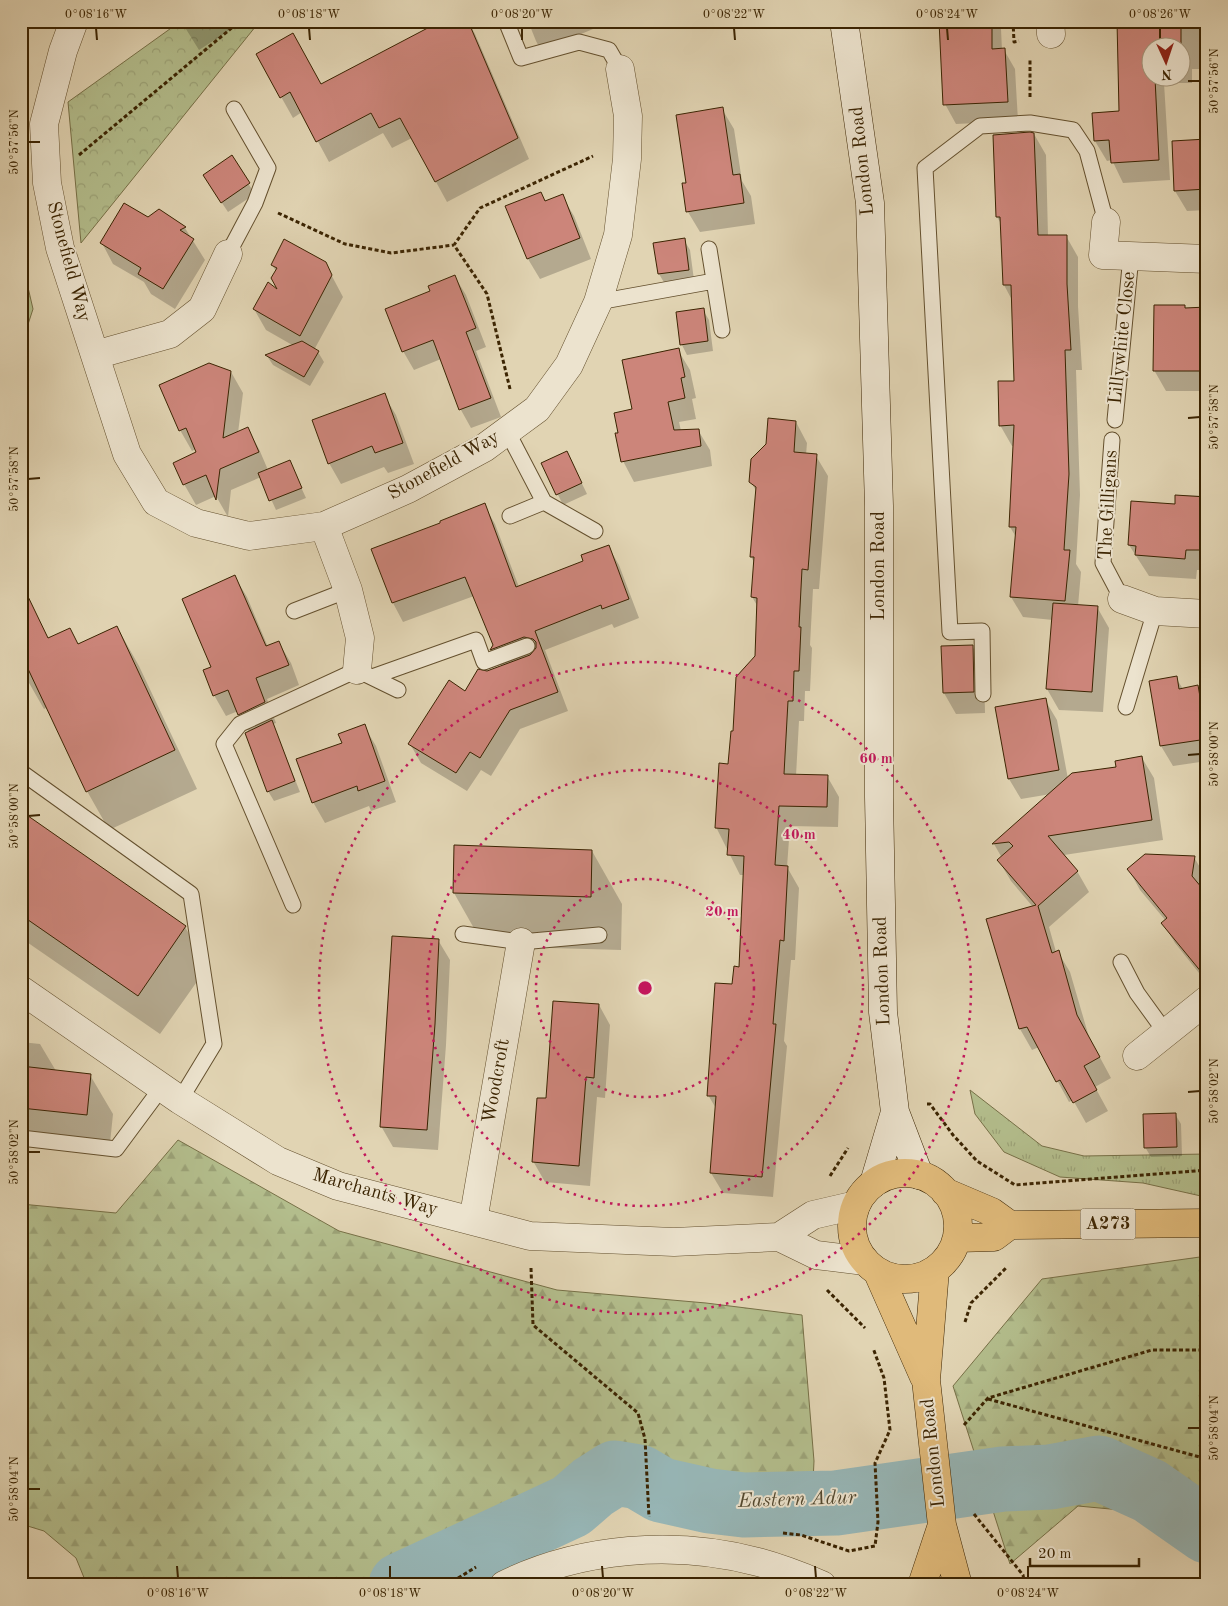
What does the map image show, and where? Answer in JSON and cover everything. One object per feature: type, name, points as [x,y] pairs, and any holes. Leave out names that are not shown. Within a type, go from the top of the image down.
[{"type":"main road","points":[[903,1173],[919,1175],[934,1181],[945,1192],[954,1206],[958,1222],[957,1238],[949,1256],[935,1270],[917,1278],[897,1279],[871,1267],[855,1244],[852,1224],[856,1205],[863,1193],[874,1183],[888,1176],[903,1173]]},
{"type":"main road","points":[[945,1192],[992,1212],[1010,1224],[994,1237],[957,1238]]},
{"type":"main road","name":"A273","points":[[1010,1224],[1207,1223]]},
{"type":"main road","name":"London Road","points":[[871,1267],[926,1380]]},
{"type":"main road","name":"London Road","points":[[935,1270],[926,1380],[942,1525],[958,1585]]},
{"type":"main road","name":"London Road","points":[[922,1585],[942,1525]]},
{"type":"street","name":"Stonefield Way","points":[[74,21],[63,51],[44,124],[47,183],[60,248],[127,454],[156,502],[196,523],[249,536],[324,526],[408,489],[484,448],[537,409],[569,365],[598,302],[618,235],[627,159],[628,116],[620,69]]},
{"type":"street","name":"London Road","points":[[844,21],[860,122],[870,203],[879,506],[879,797],[883,1012],[895,1112],[919,1175]]},
{"type":"street","name":"Lillywhite Close","points":[[1106,222],[1103,255],[1207,259]]},
{"type":"street","points":[[95,355],[170,334],[202,309],[228,254]]},
{"type":"street","points":[[324,526],[348,590],[360,638],[365,673]]},
{"type":"street","name":"The Gilligans","points":[[1122,599],[1155,611],[1207,614]]},
{"type":"street","name":"Woodcroft","points":[[473,1220],[521,942]]},
{"type":"street","name":"Marchants Way","points":[[21,990],[171,1094],[278,1161],[329,1182],[530,1236],[674,1242],[779,1237],[816,1255],[871,1267]]},
{"type":"street","points":[[1137,1056],[1207,1000]]},
{"type":"street","name":"London Road","points":[[874,1183],[895,1112]]},
{"type":"street","points":[[779,1237],[813,1215],[856,1205]]},
{"type":"street","points":[[504,1585],[582,1557],[650,1550],[679,1550],[726,1555],[757,1562],[822,1585]]},
{"type":"lane","points":[[506,21],[521,58],[579,42],[609,50],[620,69]]},
{"type":"lane","points":[[228,254],[255,203],[268,168],[234,109]]},
{"type":"lane","points":[[983,694],[982,631],[950,632],[925,168],[980,126],[1030,123],[1072,130],[1087,151],[1106,222]]},
{"type":"lane","points":[[709,249],[722,330]]},
{"type":"lane","name":"Lillywhite Close","points":[[1114,420],[1131,256]]},
{"type":"lane","points":[[598,302],[714,281]]},
{"type":"lane","points":[[507,431],[544,502],[595,531]]},
{"type":"lane","name":"The Gilligans","points":[[1112,440],[1103,562],[1122,599]]},
{"type":"lane","points":[[510,516],[544,502]]},
{"type":"lane","points":[[294,611],[348,590]]},
{"type":"lane","points":[[1126,707],[1155,611]]},
{"type":"lane","points":[[293,905],[224,744],[240,724],[365,673],[476,640],[484,662],[527,646]]},
{"type":"lane","points":[[365,673],[398,690]]},
{"type":"lane","points":[[21,772],[191,894],[214,1044],[171,1094],[116,1149],[21,1138]]},
{"type":"lane","points":[[463,934],[521,942],[599,935]]},
{"type":"lane","points":[[1121,962],[1136,993],[1166,1033]]},
{"type":"path","points":[[47,183],[240,21]]},
{"type":"path","points":[[1013,21],[1014,42],[1022,41]]},
{"type":"path","points":[[1030,123],[1044,35]]},
{"type":"path","points":[[255,203],[345,244],[391,253],[454,245],[480,208],[594,156],[627,159]]},
{"type":"path","points":[[454,245],[488,294],[510,389],[537,409]]},
{"type":"path","points":[[930,1104],[953,1135],[977,1161],[1015,1185],[1207,1170]]},
{"type":"path","points":[[530,1236],[533,1325],[638,1413],[645,1439],[649,1512]]},
{"type":"path","points":[[964,1328],[971,1303],[1010,1264]]},
{"type":"path","points":[[821,1285],[865,1328],[868,1336]]},
{"type":"path","points":[[871,1344],[884,1378],[890,1430],[875,1462],[878,1522]]},
{"type":"path","points":[[960,1419],[961,1428],[988,1398],[1152,1350],[1207,1350]]},
{"type":"path","points":[[988,1398],[1207,1459]]},
{"type":"path","points":[[972,1510],[1023,1575],[1025,1585]]},
{"type":"green space","points":[[181,21],[260,21],[81,243],[68,102]]},
{"type":"green space","points":[[21,257],[33,309],[21,346]]},
{"type":"green space","points":[[970,1090],[1042,1146],[1084,1156],[1207,1154],[1207,1196],[1143,1183],[1060,1177],[1004,1152],[975,1114]]},
{"type":"green space","points":[[178,1140],[339,1231],[557,1290],[706,1303],[802,1315],[814,1461],[812,1503],[619,1464],[533,1527],[407,1585],[87,1585],[76,1558],[44,1531],[21,1524],[21,1204],[116,1213]]},
{"type":"green space","points":[[1207,1256],[1207,1518],[1078,1506],[1010,1564],[953,1386],[1042,1279]]},
{"type":"building","points":[[441,21],[468,21],[518,138],[435,182],[400,118],[379,128],[371,113],[316,142],[290,92],[280,98],[256,54],[293,33],[321,84]]},
{"type":"building","points":[[939,21],[992,21],[992,49],[1005,48],[1008,102],[943,105]]},
{"type":"building","points":[[1117,21],[1181,21],[1181,38],[1140,38],[1140,88],[1155,88],[1159,160],[1111,163],[1109,140],[1094,141],[1092,113],[1119,111]]},
{"type":"building","points":[[723,107],[733,175],[740,174],[744,203],[686,212],[682,183],[686,183],[676,115]]},
{"type":"building","points":[[1034,133],[1038,235],[1067,235],[1067,284],[1071,350],[1065,350],[1069,474],[1064,550],[1070,550],[1065,601],[1010,597],[1016,527],[1009,527],[1014,425],[999,426],[998,381],[1014,381],[1011,285],[1003,285],[1000,217],[996,217],[993,135]]},
{"type":"building","points":[[1207,139],[1207,189],[1174,191],[1172,141]]},
{"type":"building","points":[[232,155],[250,183],[221,203],[203,175]]},
{"type":"building","points":[[541,192],[545,201],[563,194],[580,238],[527,259],[505,206]]},
{"type":"building","points":[[124,203],[148,217],[159,209],[186,227],[180,230],[194,239],[163,289],[138,274],[141,268],[100,243]]},
{"type":"building","points":[[685,238],[689,270],[658,274],[653,243]]},
{"type":"building","points":[[284,239],[326,262],[332,275],[300,336],[253,309],[268,282],[277,289],[271,278],[277,268],[271,265]]},
{"type":"building","points":[[455,275],[476,328],[466,332],[491,398],[459,410],[433,340],[402,352],[385,309],[430,291],[428,286]]},
{"type":"building","points":[[1154,305],[1185,305],[1185,308],[1207,307],[1207,362],[1203,362],[1204,371],[1153,371]]},
{"type":"building","points":[[704,308],[708,341],[680,345],[676,312]]},
{"type":"building","points":[[302,341],[319,351],[304,377],[265,355]]},
{"type":"building","points":[[679,348],[685,377],[681,378],[685,398],[668,402],[674,430],[699,429],[701,446],[621,462],[615,433],[618,433],[614,413],[632,409],[622,360]]},
{"type":"building","points":[[209,363],[231,371],[223,438],[248,427],[259,452],[220,469],[216,500],[206,475],[183,485],[173,463],[196,452],[186,428],[179,431],[159,385]]},
{"type":"building","points":[[385,393],[403,443],[375,453],[372,446],[328,464],[312,420]]},
{"type":"building","points":[[768,418],[796,421],[794,452],[817,454],[808,570],[802,569],[799,671],[794,671],[793,701],[788,701],[784,774],[828,775],[827,807],[779,806],[775,865],[788,866],[784,941],[780,940],[773,1024],[776,1024],[762,1177],[710,1173],[716,1096],[707,1096],[715,983],[732,984],[734,966],[739,967],[744,856],[727,855],[729,829],[715,828],[719,763],[728,764],[731,731],[733,731],[736,677],[755,656],[757,598],[751,597],[754,557],[750,557],[756,487],[749,482],[751,459],[766,444]]},
{"type":"building","points":[[567,451],[582,483],[556,495],[541,463]]},
{"type":"building","points":[[290,460],[302,488],[269,501],[258,473]]},
{"type":"building","points":[[1175,495],[1207,497],[1207,550],[1186,550],[1185,559],[1135,555],[1136,546],[1128,545],[1131,501],[1175,504]]},
{"type":"building","points":[[485,503],[516,587],[583,561],[581,555],[609,545],[629,599],[602,609],[601,605],[535,631],[558,692],[510,710],[480,758],[470,752],[456,773],[408,744],[449,680],[465,691],[478,669],[487,671],[530,655],[536,648],[536,642],[533,639],[524,637],[490,650],[493,645],[465,577],[392,603],[371,549],[440,523],[440,521]]},
{"type":"building","points":[[235,575],[266,646],[279,641],[289,665],[256,678],[265,702],[238,715],[228,690],[213,696],[203,670],[211,667],[182,599]]},
{"type":"building","points":[[21,582],[48,638],[70,628],[78,644],[117,626],[175,750],[86,792],[21,654]]},
{"type":"building","points":[[1053,603],[1098,606],[1092,692],[1046,689]]},
{"type":"building","points":[[973,645],[974,692],[943,693],[941,646]]},
{"type":"building","points":[[1177,676],[1179,689],[1198,685],[1207,739],[1160,746],[1149,681]]},
{"type":"building","points":[[1046,698],[1059,770],[1008,779],[995,707]]},
{"type":"building","points":[[272,720],[295,781],[267,792],[245,733]]},
{"type":"building","points":[[365,724],[385,781],[358,791],[357,786],[312,803],[296,759],[342,743],[338,734]]},
{"type":"building","points":[[1142,756],[1152,820],[1048,836],[1078,871],[1038,906],[1052,953],[1059,950],[1077,1015],[1100,1057],[1084,1066],[1097,1090],[1073,1103],[1060,1080],[1056,1082],[1027,1027],[1019,1029],[986,919],[1036,905],[997,860],[1013,846],[1009,842],[992,844],[1072,773],[1116,767],[1115,761]]},
{"type":"building","points":[[21,811],[186,926],[138,996],[21,915]]},
{"type":"building","points":[[454,845],[592,850],[591,897],[453,893]]},
{"type":"building","points":[[1145,854],[1195,856],[1192,876],[1207,894],[1207,979],[1161,923],[1167,918],[1127,869]]},
{"type":"building","points":[[392,936],[439,939],[427,1130],[380,1127]]},
{"type":"building","points":[[553,1001],[599,1004],[594,1078],[586,1077],[579,1166],[532,1162],[537,1098],[546,1098]]},
{"type":"building","points":[[21,1066],[91,1074],[87,1115],[21,1108]]},
{"type":"building","points":[[1176,1113],[1177,1147],[1144,1148],[1143,1114]]},
{"type":"waterway","name":"Eastern Adur","points":[[401,1585],[571,1506],[593,1487],[615,1473],[639,1477],[661,1490],[710,1501],[744,1505],[836,1503],[1003,1479],[1050,1477],[1099,1468],[1150,1491],[1207,1531]]}]
